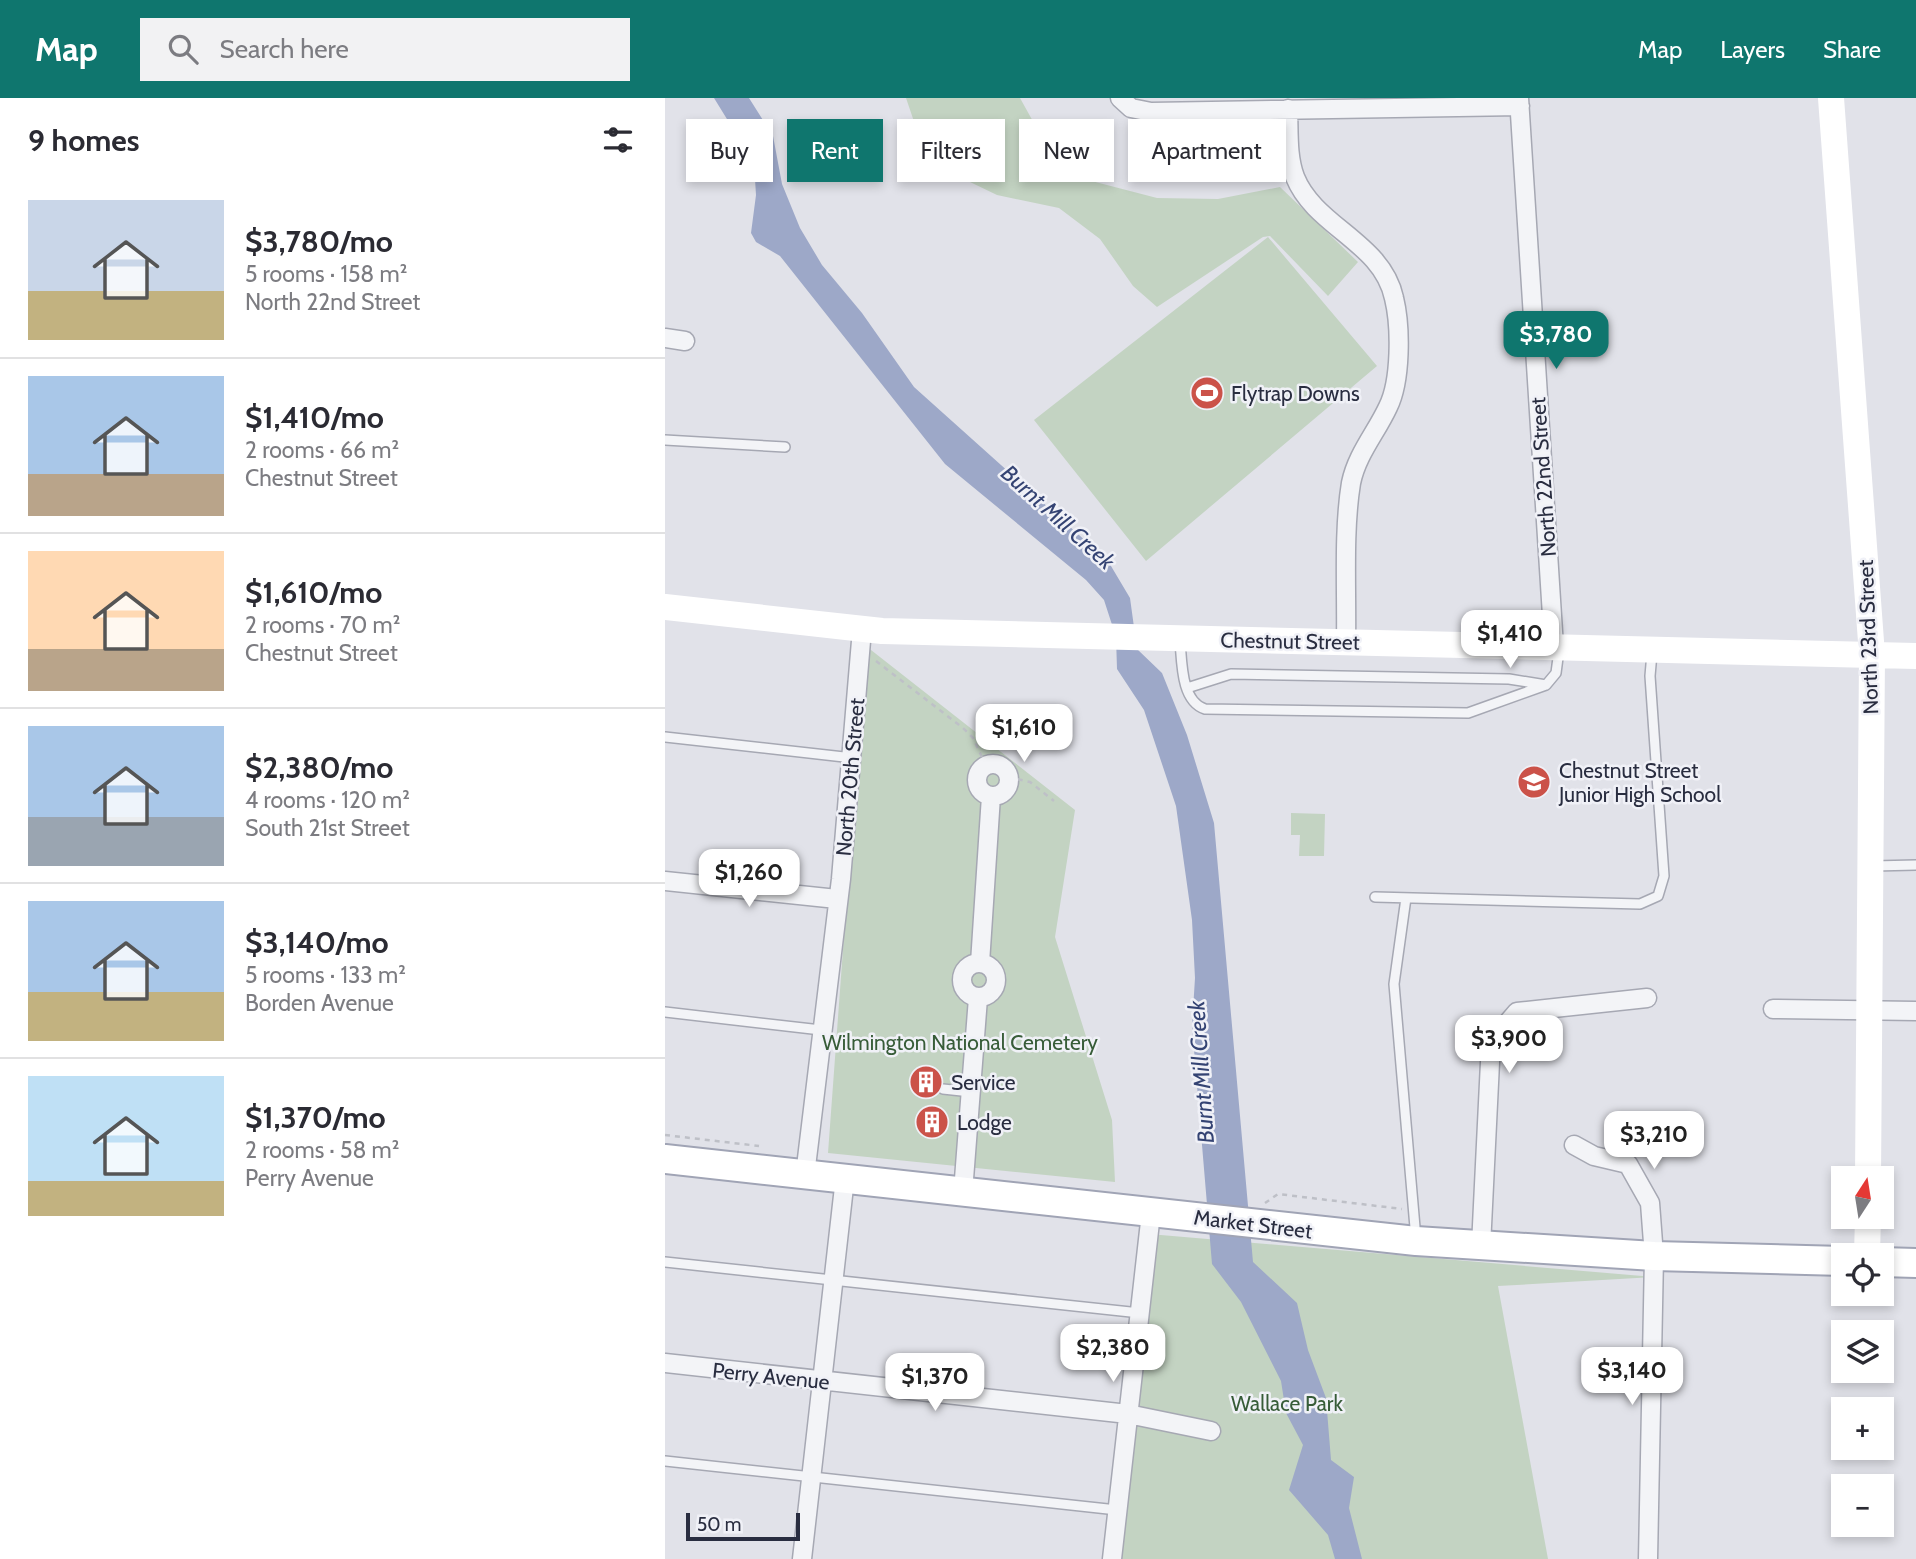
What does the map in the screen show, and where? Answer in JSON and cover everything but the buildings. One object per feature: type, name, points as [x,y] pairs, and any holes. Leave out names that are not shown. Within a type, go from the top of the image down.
[{"type":"main road","name":"Market Street","points":[[665,1159],[1416,1241],[1654,1256],[1831,1261]]},
{"type":"main road","points":[[1894,1262],[1916,1263]]},
{"type":"street","name":"North 23rd Street","points":[[1831,98],[1872,655],[1868,1166]]},
{"type":"street","points":[[1125,103],[1151,112],[1520,102]]},
{"type":"street","name":"North 22nd Street","points":[[1520,102],[1557,647]]},
{"type":"street","points":[[1288,108],[1292,164],[1299,185],[1313,202],[1378,263],[1391,285],[1397,309],[1394,392],[1359,457],[1351,484],[1346,642]]},
{"type":"street","points":[[665,338],[685,341]]},
{"type":"street","name":"Chestnut Street","points":[[665,607],[862,629],[1149,639],[1916,656]]},
{"type":"street","name":"North 20th Street","points":[[805,1175],[853,758],[862,629]]},
{"type":"street","points":[[986,766],[999,766],[1008,777],[1005,791],[991,796],[982,792],[977,783],[978,773],[986,766]]},
{"type":"street","points":[[980,963],[991,796]]},
{"type":"street","points":[[665,881],[837,899]]},
{"type":"street","points":[[980,963],[995,973],[996,985],[989,995],[978,998],[964,990],[961,979],[965,969],[980,963]]},
{"type":"street","points":[[963,1192],[978,998]]},
{"type":"street","points":[[1481,1246],[1491,1042],[1517,1012],[1647,999]]},
{"type":"street","points":[[1773,1009],[1916,1011]]},
{"type":"street","points":[[1574,1145],[1594,1156],[1628,1164],[1650,1203],[1654,1256],[1648,1559]]},
{"type":"street","points":[[802,1559],[845,1178]]},
{"type":"street","points":[[1112,1559],[1151,1213]]},
{"type":"street","name":"Perry Avenue","points":[[665,1363],[1128,1414],[1211,1431]]},
{"type":"lane","points":[[665,440],[785,447]]},
{"type":"lane","points":[[1180,639],[1187,688],[1194,702],[1205,709],[1455,714],[1546,685],[1558,667],[1557,647]]},
{"type":"lane","points":[[1375,897],[1640,904],[1658,896],[1664,876],[1650,676],[1652,649]]},
{"type":"lane","points":[[1187,688],[1231,674],[1510,679],[1546,685]]},
{"type":"lane","points":[[665,737],[853,758]]},
{"type":"lane","points":[[1871,866],[1916,865]]},
{"type":"lane","points":[[1406,898],[1394,984],[1416,1241]]},
{"type":"lane","points":[[665,1012],[821,1030]]},
{"type":"lane","points":[[943,1088],[971,1092]]},
{"type":"lane","points":[[665,1262],[1140,1313]]},
{"type":"lane","points":[[665,1461],[1117,1510]]},
{"type":"path","points":[[874,659],[963,728],[973,738],[986,766]]},
{"type":"path","points":[[1008,777],[1030,782],[1054,801]]},
{"type":"green space","points":[[906,98],[1020,98],[1032,119],[1019,119],[1019,182],[1095,182],[1157,198],[1218,199],[1280,187],[1358,262],[1328,296],[1270,236],[1263,237],[1157,307],[1133,286],[1100,239],[1059,208],[997,195],[970,182],[1005,182],[1005,119],[913,119]]},
{"type":"green space","name":"Flytrap Downs","points":[[1268,237],[1377,366],[1146,561],[1034,420]]},
{"type":"green space","name":"Wilmington National Cemetery","points":[[871,650],[1075,810],[1055,937],[1112,1120],[1115,1182],[828,1153],[865,651]]},
{"type":"green space","points":[[1291,813],[1325,814],[1324,856],[1299,856],[1300,835],[1291,835]]},
{"type":"green space","name":"Wallace Park","points":[[1149,1234],[1654,1277],[1498,1286],[1548,1559],[1112,1559]]},
{"type":"water","points":[[714,98],[749,98],[762,119],[727,119]]},
{"type":"water","name":"Burnt Mill Creek","points":[[773,136],[782,184],[800,228],[822,265],[862,313],[914,387],[1108,561],[1130,598],[1137,649],[1162,673],[1187,735],[1214,823],[1253,1262],[1297,1303],[1308,1350],[1326,1398],[1331,1460],[1354,1477],[1349,1508],[1362,1559],[1335,1559],[1328,1535],[1289,1490],[1303,1445],[1286,1413],[1281,1381],[1241,1302],[1212,1264],[1192,1026],[1195,978],[1192,920],[1176,806],[1144,710],[1117,669],[1116,637],[1104,600],[1086,580],[945,464],[780,256],[756,242],[751,233],[755,182],[773,182]]},
{"type":"place","name":"Flytrap Downs","points":[[1207,393]]},
{"type":"place","name":"Chestnut Street Junior High School","points":[[1534,782]]},
{"type":"place","name":"Service","points":[[926,1082]]},
{"type":"place","name":"Lodge","points":[[932,1122]]}]
